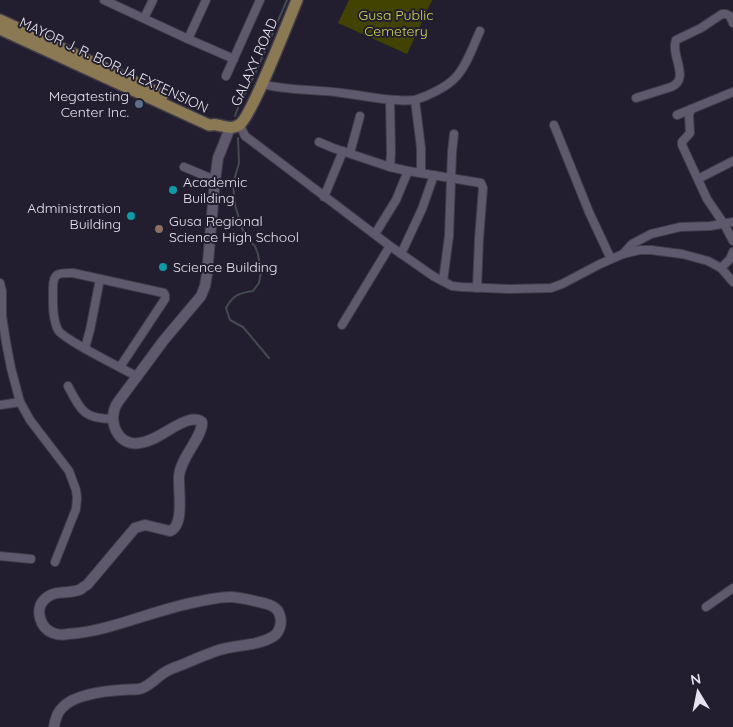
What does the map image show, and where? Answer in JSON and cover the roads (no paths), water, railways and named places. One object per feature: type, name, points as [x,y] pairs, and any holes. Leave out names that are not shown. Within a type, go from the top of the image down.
[{"type":"main road","name":"GALAXY ROAD","points":[[235,126],[246,117],[297,0]]},
{"type":"main road","name":"MAYOR J. R. BORJA EXTENSION","points":[[0,20],[93,67]]},
{"type":"main road","name":"MAYOR J. R. BORJA EXTENSION","points":[[0,29],[212,118],[217,125],[235,126]]},
{"type":"main road","points":[[54,727],[57,714],[69,702],[104,692],[138,690],[146,687],[168,670],[217,650],[268,639],[276,635],[280,628],[281,618],[276,609],[270,605],[230,597],[184,604],[106,628],[83,633],[60,635],[52,633],[42,623],[40,614],[41,605],[45,598],[57,593],[81,589],[87,585],[138,526],[145,525],[170,532],[179,521],[180,468],[201,428],[202,422],[196,419],[189,420],[150,440],[134,443],[120,436],[115,430],[113,419],[116,405],[164,340],[201,296],[205,286],[218,158],[235,126]]},
{"type":"street","points":[[104,0],[234,59]]},
{"type":"street","points":[[144,18],[153,0]]},
{"type":"street","points":[[188,39],[206,0]]},
{"type":"street","points":[[226,76],[260,0]]},
{"type":"street","points":[[636,98],[677,85],[680,76],[675,47],[676,40],[701,28],[722,14],[730,16],[733,23]]},
{"type":"street","points":[[262,84],[276,88],[341,92],[390,100],[415,100],[432,94],[456,78],[470,54],[480,31]]},
{"type":"street","points":[[677,115],[733,92]]},
{"type":"street","points":[[390,100],[390,167]]},
{"type":"street","points":[[415,100],[421,148],[421,173]]},
{"type":"street","points":[[691,108],[689,115],[690,133],[682,142],[682,145],[707,199],[733,241]]},
{"type":"street","points":[[324,197],[347,152],[360,116]]},
{"type":"street","points":[[554,125],[589,212],[611,259]]},
{"type":"street","points":[[235,126],[245,136],[390,246],[433,276],[452,286],[551,288],[611,259],[640,250],[682,254],[708,261],[721,268],[733,282]]},
{"type":"street","points":[[443,281],[449,236],[454,134]]},
{"type":"street","points":[[319,142],[390,167],[478,182],[482,185],[477,288]]},
{"type":"street","points":[[698,179],[733,161]]},
{"type":"street","points":[[184,167],[215,180]]},
{"type":"street","points":[[375,234],[396,200],[408,171]]},
{"type":"street","points":[[401,254],[422,209],[434,175]]},
{"type":"street","points":[[623,254],[632,244],[651,234],[680,227],[710,226],[733,222]]},
{"type":"street","points":[[342,325],[390,246]]},
{"type":"street","points":[[721,268],[732,257]]},
{"type":"street","points":[[120,367],[165,299],[164,293],[73,273],[57,274],[53,285],[54,313],[57,328],[61,334],[85,348],[138,377]]},
{"type":"street","points":[[85,348],[100,279]]},
{"type":"street","points":[[0,282],[6,342],[20,402],[30,420],[69,471],[76,490],[76,508],[55,562]]},
{"type":"street","points":[[68,386],[81,408],[88,414],[99,419],[113,419]]},
{"type":"street","points":[[0,405],[20,402]]},
{"type":"street","points":[[0,556],[31,559]]},
{"type":"street","points":[[706,607],[733,588]]},
{"type":"waterway","points":[[243,97],[287,0]]},
{"type":"waterway","points":[[235,116],[238,108]]},
{"type":"waterway","points":[[238,138],[239,163],[233,184],[235,205],[247,239],[255,246],[261,272],[259,283],[253,291],[237,295],[226,308],[230,320],[243,327],[269,358]]},
{"type":"place","name":"Megatesting Center Inc.","points":[[139,104]]},
{"type":"place","name":"Academic Building","points":[[173,190]]},
{"type":"place","name":"Administration Building","points":[[131,216]]},
{"type":"place","name":"Gusa Regional Science High School","points":[[159,229]]},
{"type":"place","name":"Science Building","points":[[163,267]]},
{"type":"park label","name":"Gusa Public Cemetery","points":[[396,24]]}]
